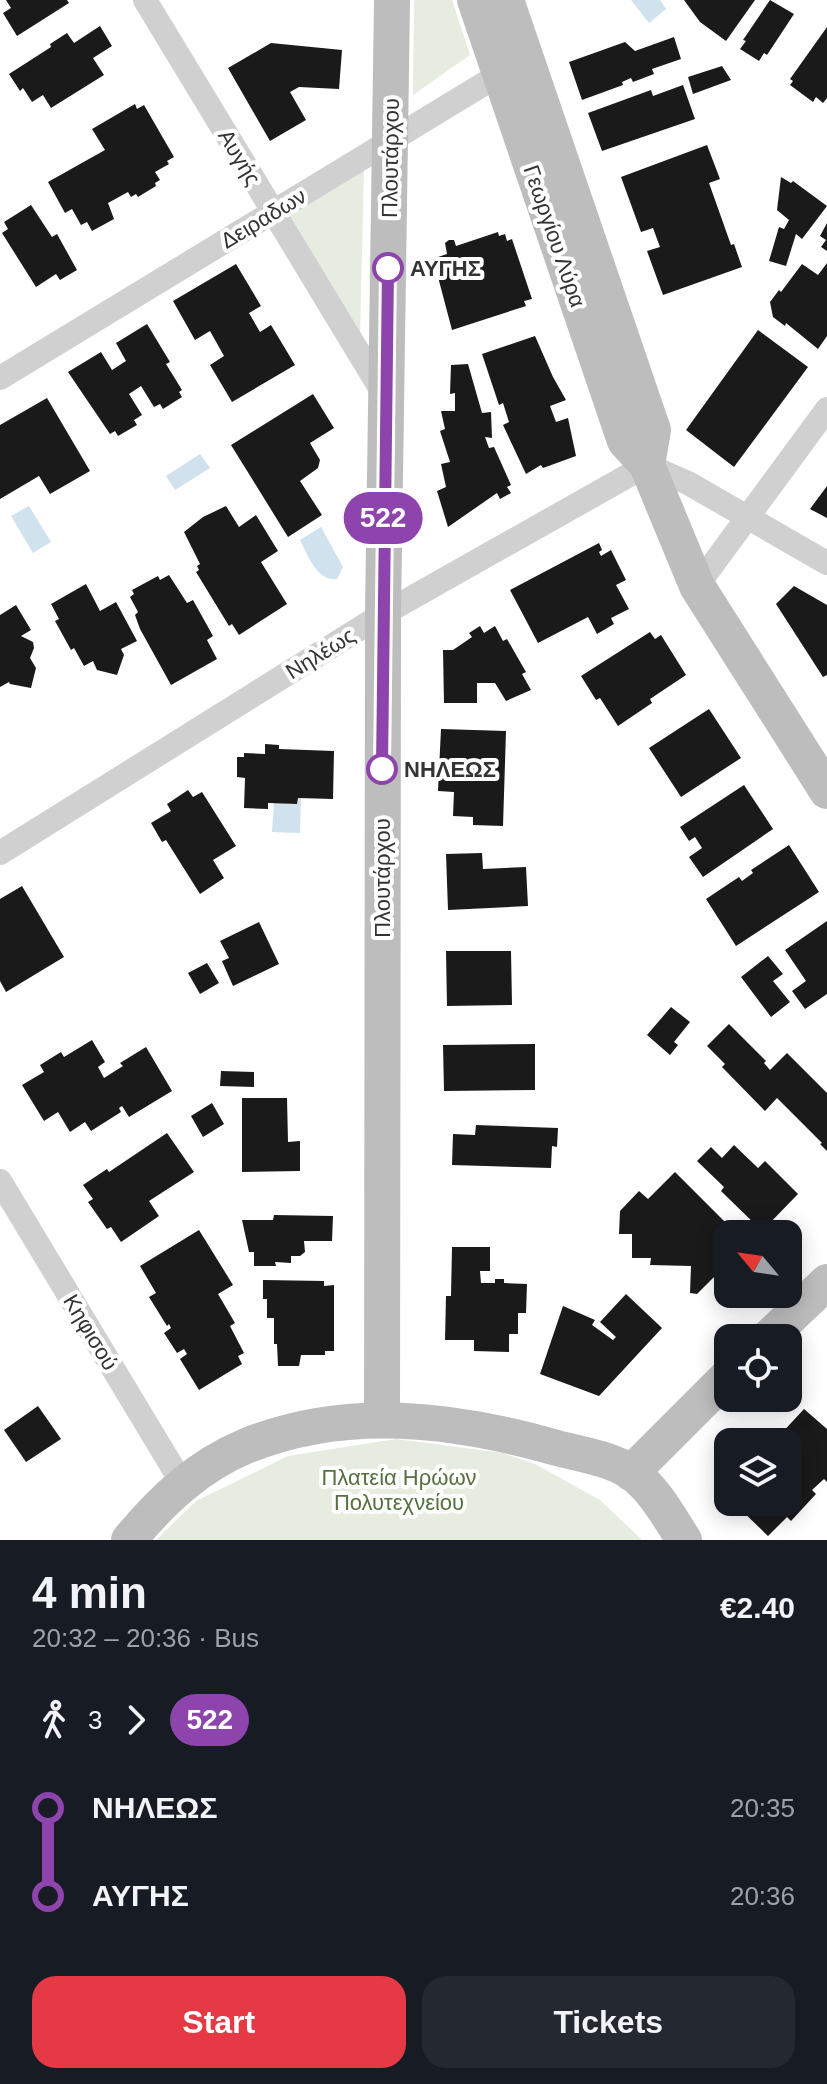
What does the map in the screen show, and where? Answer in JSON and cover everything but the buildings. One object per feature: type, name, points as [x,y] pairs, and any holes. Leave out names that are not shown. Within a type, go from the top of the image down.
[{"type":"street","name":"Αυγής","points":[[145,0],[385,396]]},
{"type":"street","name":"Πλουτάρχου","points":[[382,1420],[383,614],[392,0]]},
{"type":"street","name":"Γεωργίου Λύρα","points":[[475,0],[513,66],[653,430],[647,465],[697,586],[827,791]]},
{"type":"street","name":"Γεωργίου Λύρα","points":[[506,0],[513,66]]},
{"type":"street","name":"Δειραδων","points":[[0,378],[513,66]]},
{"type":"street","points":[[697,586],[827,409]]},
{"type":"street","points":[[647,465],[747,515],[827,563]]},
{"type":"street","name":"Νηλέως","points":[[0,853],[383,614],[647,465]]},
{"type":"street","name":"Κηφισού","points":[[0,1181],[182,1483]]},
{"type":"street","points":[[783,1324],[827,1282]]},
{"type":"street","points":[[631,1473],[714,1390]]},
{"type":"street","points":[[129,1540],[182,1483],[246,1446],[298,1430],[382,1420],[427,1421],[480,1429],[581,1454],[631,1473],[660,1501],[684,1540]]},
{"type":"green space","points":[[414,0],[452,0],[470,55],[413,95]]},
{"type":"green space","points":[[364,168],[360,335],[278,214]]},
{"type":"green space","name":"Πλατεία Ηρώων Πολυτεχνείου","points":[[396,1439],[503,1453],[535,1464],[600,1500],[642,1540],[156,1540],[196,1501],[288,1456]]},
{"type":"water","points":[[631,0],[660,0],[666,9],[649,23]]},
{"type":"water","points":[[200,454],[210,468],[175,490],[166,476]]},
{"type":"water","points":[[29,506],[51,542],[33,553],[11,516]]},
{"type":"water","points":[[321,527],[343,567],[337,579],[330,579],[319,572],[300,540]]},
{"type":"water","points":[[298,798],[301,798],[300,833],[272,832],[274,803],[297,804]]},
{"type":"bus line","name":"522","points":[[382,769],[388,268]]},
{"type":"place","name":"ΑΥΓΗΣ","points":[[388,268]]},
{"type":"place","name":"ΝΗΛΕΩΣ","points":[[382,769]]}]
